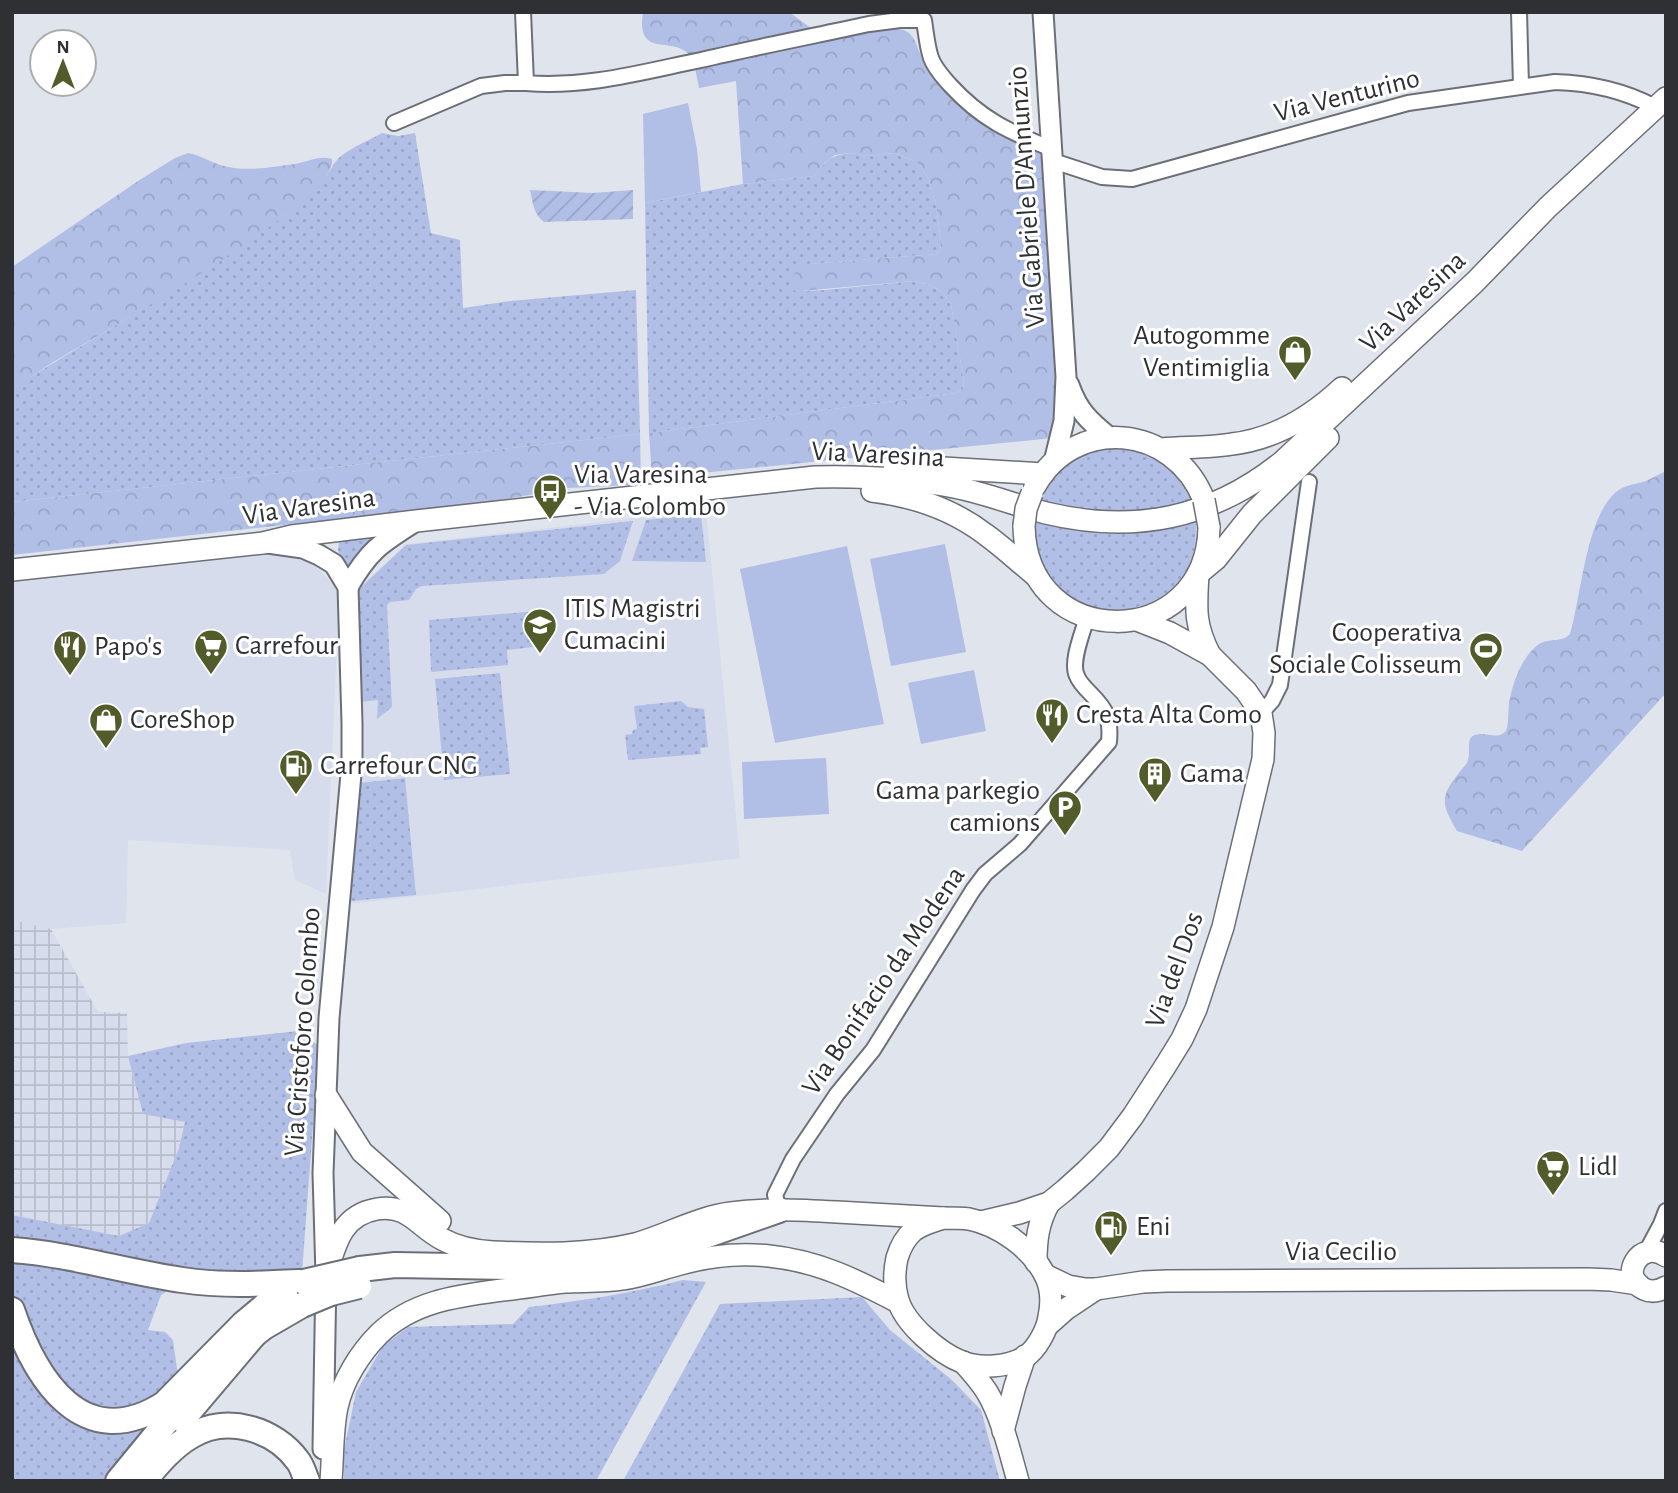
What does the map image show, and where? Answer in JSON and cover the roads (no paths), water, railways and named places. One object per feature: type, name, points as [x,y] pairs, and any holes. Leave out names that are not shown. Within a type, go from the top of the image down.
[{"type":"highway","points":[[12,1310],[31,1357],[43,1377],[73,1409],[87,1416],[116,1420],[135,1418],[164,1404],[243,1324],[268,1303],[311,1287],[359,1277],[396,1265],[563,1268],[603,1265],[662,1251],[779,1210]]},
{"type":"highway","points":[[12,1251],[58,1255],[184,1281],[311,1287]]},
{"type":"highway","points":[[359,1277],[400,1281],[565,1282]]},
{"type":"highway","points":[[118,1481],[204,1379],[228,1355],[273,1321],[311,1287]]},
{"type":"highway","points":[[136,1481],[254,1335]]},
{"type":"highway","points":[[144,1481],[169,1453],[193,1434],[218,1426],[234,1425],[247,1427],[279,1441],[299,1462],[307,1481]]},
{"type":"main road","name":"Via Varesina","points":[[12,570],[263,543],[292,536],[654,494],[815,478],[918,481],[956,487],[1023,507],[1082,520],[1114,523],[1178,516],[1214,504],[1238,492],[1282,463],[1660,103]]},
{"type":"main road","points":[[1162,449],[1251,441],[1300,420],[1327,402],[1436,302],[1530,227]]},
{"type":"main road","points":[[1210,655],[1197,624],[1198,574],[1216,559],[1252,514],[1366,400],[1462,310],[1530,227]]},
{"type":"main road","points":[[1098,439],[1136,439],[1162,449],[1185,468],[1204,500],[1209,527],[1207,549],[1198,574],[1188,589],[1173,603],[1155,614],[1137,620],[1111,622],[1073,611],[1048,592],[1028,556],[1024,526],[1032,493],[1048,468],[1076,447],[1098,439]]},
{"type":"main road","points":[[654,494],[712,479],[832,465],[1048,468]]},
{"type":"main road","points":[[654,494],[725,497],[816,489],[897,494],[930,504],[964,520],[1037,576]]},
{"type":"main road","points":[[1137,620],[1170,633],[1210,655],[1246,691],[1261,713]]},
{"type":"main road","name":"Via del Dos","points":[[981,1223],[1049,1203],[1086,1171],[1133,1116],[1182,1039],[1196,1009],[1224,924],[1263,759],[1264,733],[1261,713]]},
{"type":"main road","points":[[326,1095],[362,1152],[439,1221],[489,1251]]},
{"type":"main road","name":"Via del Dos","points":[[1041,1269],[1036,1243],[1039,1224],[1049,1203]]},
{"type":"main road","points":[[311,1287],[343,1228],[363,1213],[377,1209],[402,1211],[411,1215],[431,1233],[468,1249],[541,1254],[588,1252],[637,1243],[730,1213],[819,1211],[943,1219]]},
{"type":"main road","name":"Via Cecilio","points":[[898,1302],[895,1269],[899,1252],[907,1237],[925,1224],[943,1219],[969,1219],[981,1223],[1008,1236],[1024,1249],[1041,1269],[1068,1286],[1096,1289],[1167,1280],[1588,1279],[1637,1284],[1651,1292],[1666,1287]]},
{"type":"main road","points":[[331,1481],[337,1405],[348,1376],[378,1335],[397,1318],[441,1299],[565,1282],[625,1279],[702,1258],[748,1254],[800,1261],[827,1269],[857,1280],[898,1302],[919,1332],[963,1362],[977,1377],[989,1395],[1018,1481]]},
{"type":"main road","points":[[1637,1284],[1632,1272],[1653,1256]]},
{"type":"main road","name":"Via Cecilio","points":[[1588,1279],[1653,1256]]},
{"type":"main road","points":[[1041,1269],[1051,1298],[1048,1325]]},
{"type":"main road","name":"Via Cecilio","points":[[1003,1431],[1014,1386],[1025,1356],[1048,1325],[1096,1289]]},
{"type":"main road","points":[[963,1362],[995,1365],[1025,1356]]},
{"type":"street","points":[[394,123],[481,86],[526,83],[523,12]]},
{"type":"street","name":"Via Gabriele D'Annunzio","points":[[1043,12],[1066,377],[1064,421],[1048,468]]},
{"type":"street","points":[[1518,12],[1521,86]]},
{"type":"street","name":"Via Venturino","points":[[526,83],[562,85],[627,77],[869,24],[924,20],[934,66],[964,100],[994,123],[1053,155],[1102,177],[1132,179],[1408,103],[1521,86],[1555,82],[1577,83],[1660,103]]},
{"type":"street","name":"Via Gabriele D'Annunzio","points":[[1066,377],[1074,400],[1083,414],[1110,438]]},
{"type":"street","points":[[1261,713],[1272,701],[1280,685],[1309,482]]},
{"type":"street","points":[[348,587],[360,565],[379,545],[416,522]]},
{"type":"street","points":[[334,564],[339,531]]},
{"type":"street","points":[[263,543],[303,548],[334,564],[348,587]]},
{"type":"street","name":"Via Cristoforo Colombo","points":[[323,1481],[311,1287],[323,1173],[329,1018],[352,763],[348,587]]},
{"type":"street","name":"Via Bonifacio da Modena","points":[[779,1210],[775,1195],[793,1159],[836,1094],[873,1050],[973,890],[985,874],[1020,844],[1109,742],[1110,723],[1102,705],[1086,689],[1077,676],[1075,667],[1087,617]]},
{"type":"street","points":[[1653,1256],[1664,1217]]},
{"type":"place","name":"Autogomme Ventimiglia","points":[[1295,382]]},
{"type":"place","name":"Via Varesina - Via Colombo","points":[[550,521]]},
{"type":"place","name":"ITIS Magistri Cumacini","points":[[540,655]]},
{"type":"place","name":"Carrefour","points":[[211,676]]},
{"type":"place","name":"Papo's","points":[[70,677]]},
{"type":"place","name":"Cooperativa Sociale Colisseum","points":[[1486,679]]},
{"type":"place","name":"Cresta Alta Como","points":[[1052,745]]},
{"type":"place","name":"CoreShop","points":[[106,750]]},
{"type":"place","name":"Carrefour CNG","points":[[296,796]]},
{"type":"place","name":"Gama","points":[[1155,804]]},
{"type":"place","name":"Gama parkegio camions","points":[[1065,837]]},
{"type":"place","name":"Lidl","points":[[1553,1197]]},
{"type":"place","name":"Eni","points":[[1111,1257]]}]
